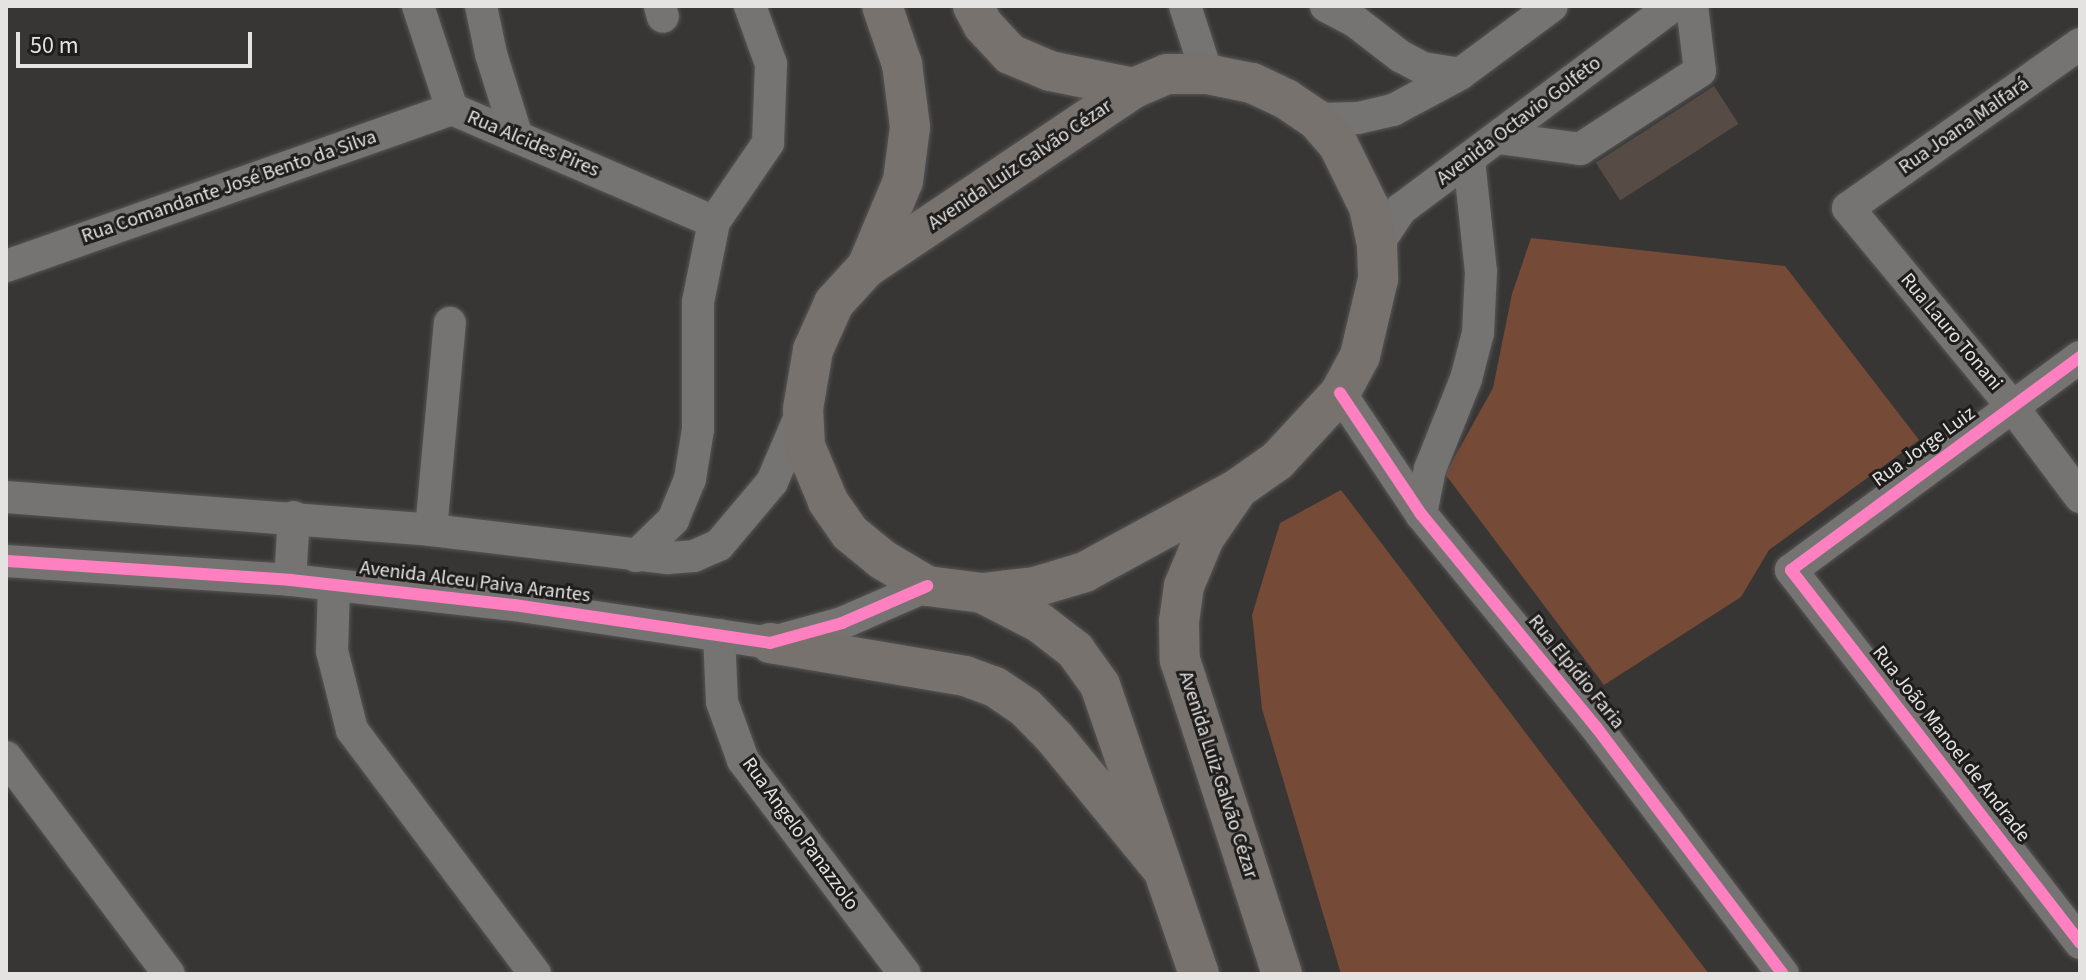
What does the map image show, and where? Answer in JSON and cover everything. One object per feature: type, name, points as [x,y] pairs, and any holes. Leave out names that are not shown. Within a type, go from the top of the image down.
[{"type":"main road","name":"Avenida Luiz Galvão Cézar","points":[[866,268],[903,181],[910,127],[902,64],[882,6]]},
{"type":"main road","name":"Avenida Luiz Galvão Cézar","points":[[973,6],[983,25],[1010,54],[1050,71],[1134,88]]},
{"type":"main road","name":"Avenida Luiz Galvão Cézar","points":[[1167,74],[1207,74],[1252,83],[1286,99],[1316,119],[1338,144],[1369,207],[1377,245],[1378,279],[1360,356],[1340,393],[1277,461],[1237,489],[1085,572],[1035,587],[982,593],[927,586],[883,560],[843,522],[816,477],[805,446],[803,409],[813,350],[834,303],[866,268],[1134,88],[1167,74]]},
{"type":"main road","name":"Avenida Luiz Galvão Cézar","points":[[1237,489],[1204,538],[1184,586],[1179,621],[1180,660],[1282,974]]},
{"type":"main road","name":"Avenida Luiz Galvão Cézar","points":[[982,593],[1040,623],[1075,650],[1100,685],[1199,974]]},
{"type":"main road","points":[[770,643],[965,676],[995,687],[1026,708],[1055,738],[1163,870]]},
{"type":"street","name":"Rua Alcides Pires","points":[[418,6],[452,109],[714,222]]},
{"type":"street","points":[[481,6],[517,137]]},
{"type":"street","points":[[636,556],[673,520],[690,479],[698,429],[698,302],[714,222],[768,143],[771,64],[750,6]]},
{"type":"street","points":[[1185,6],[1207,74]]},
{"type":"street","points":[[1326,6],[1356,22],[1400,56],[1423,68],[1460,74]]},
{"type":"street","points":[[1316,119],[1358,118],[1393,110],[1460,74],[1552,6]]},
{"type":"street","name":"Avenida Octavio Golfeto","points":[[1377,245],[1401,209],[1672,6]]},
{"type":"street","points":[[1498,138],[1580,149],[1700,71],[1692,6]]},
{"type":"street","name":"Rua Joana Malfará","points":[[1848,208],[2080,44]]},
{"type":"street","name":"Rua Comandante José Bento da Silva","points":[[6,266],[452,109]]},
{"type":"street","points":[[1421,514],[1430,469],[1466,379],[1478,333],[1481,272],[1469,159]]},
{"type":"street","name":"Rua Lauro Tonani","points":[[1848,208],[2012,406],[2080,497]]},
{"type":"street","points":[[431,530],[450,323]]},
{"type":"street","name":"Rua Jorge Luiz","points":[[1791,570],[2080,357]]},
{"type":"street","name":"Rua Elpídio Faria","points":[[1340,393],[1421,514],[1596,727],[1783,974]]},
{"type":"street","points":[[6,497],[294,517],[431,530],[636,556],[694,556],[719,545],[772,482],[803,409]]},
{"type":"street","points":[[290,580],[294,517]]},
{"type":"street","name":"Avenida Alceu Paiva Arantes","points":[[6,561],[290,580],[514,605],[770,643],[842,623],[927,586]]},
{"type":"street","name":"Rua João Manoel de Andrade","points":[[1791,570],[2080,943]]},
{"type":"street","points":[[334,585],[332,651],[352,730],[535,974]]},
{"type":"street","name":"Rua Angelo Panazzolo","points":[[719,635],[722,702],[743,760],[905,974]]},
{"type":"street","points":[[6,757],[169,974]]},
{"type":"shaded area","points":[[1531,238],[1785,266],[1919,440],[1769,550],[1741,597],[1604,685],[1445,474],[1493,388],[1512,294]]},
{"type":"shaded area","points":[[1341,490],[1709,974],[1341,974],[1262,709],[1252,615],[1280,523]]},
{"type":"building","points":[[1714,86],[1739,124],[1620,201],[1596,163]]},
{"type":"cycle path","points":[[2080,357],[1791,570],[2080,943]]},
{"type":"cycle path","points":[[1340,393],[1421,514],[1596,727],[1783,974]]},
{"type":"cycle path","points":[[6,561],[290,580],[514,605],[770,643],[842,623],[927,586]]}]
